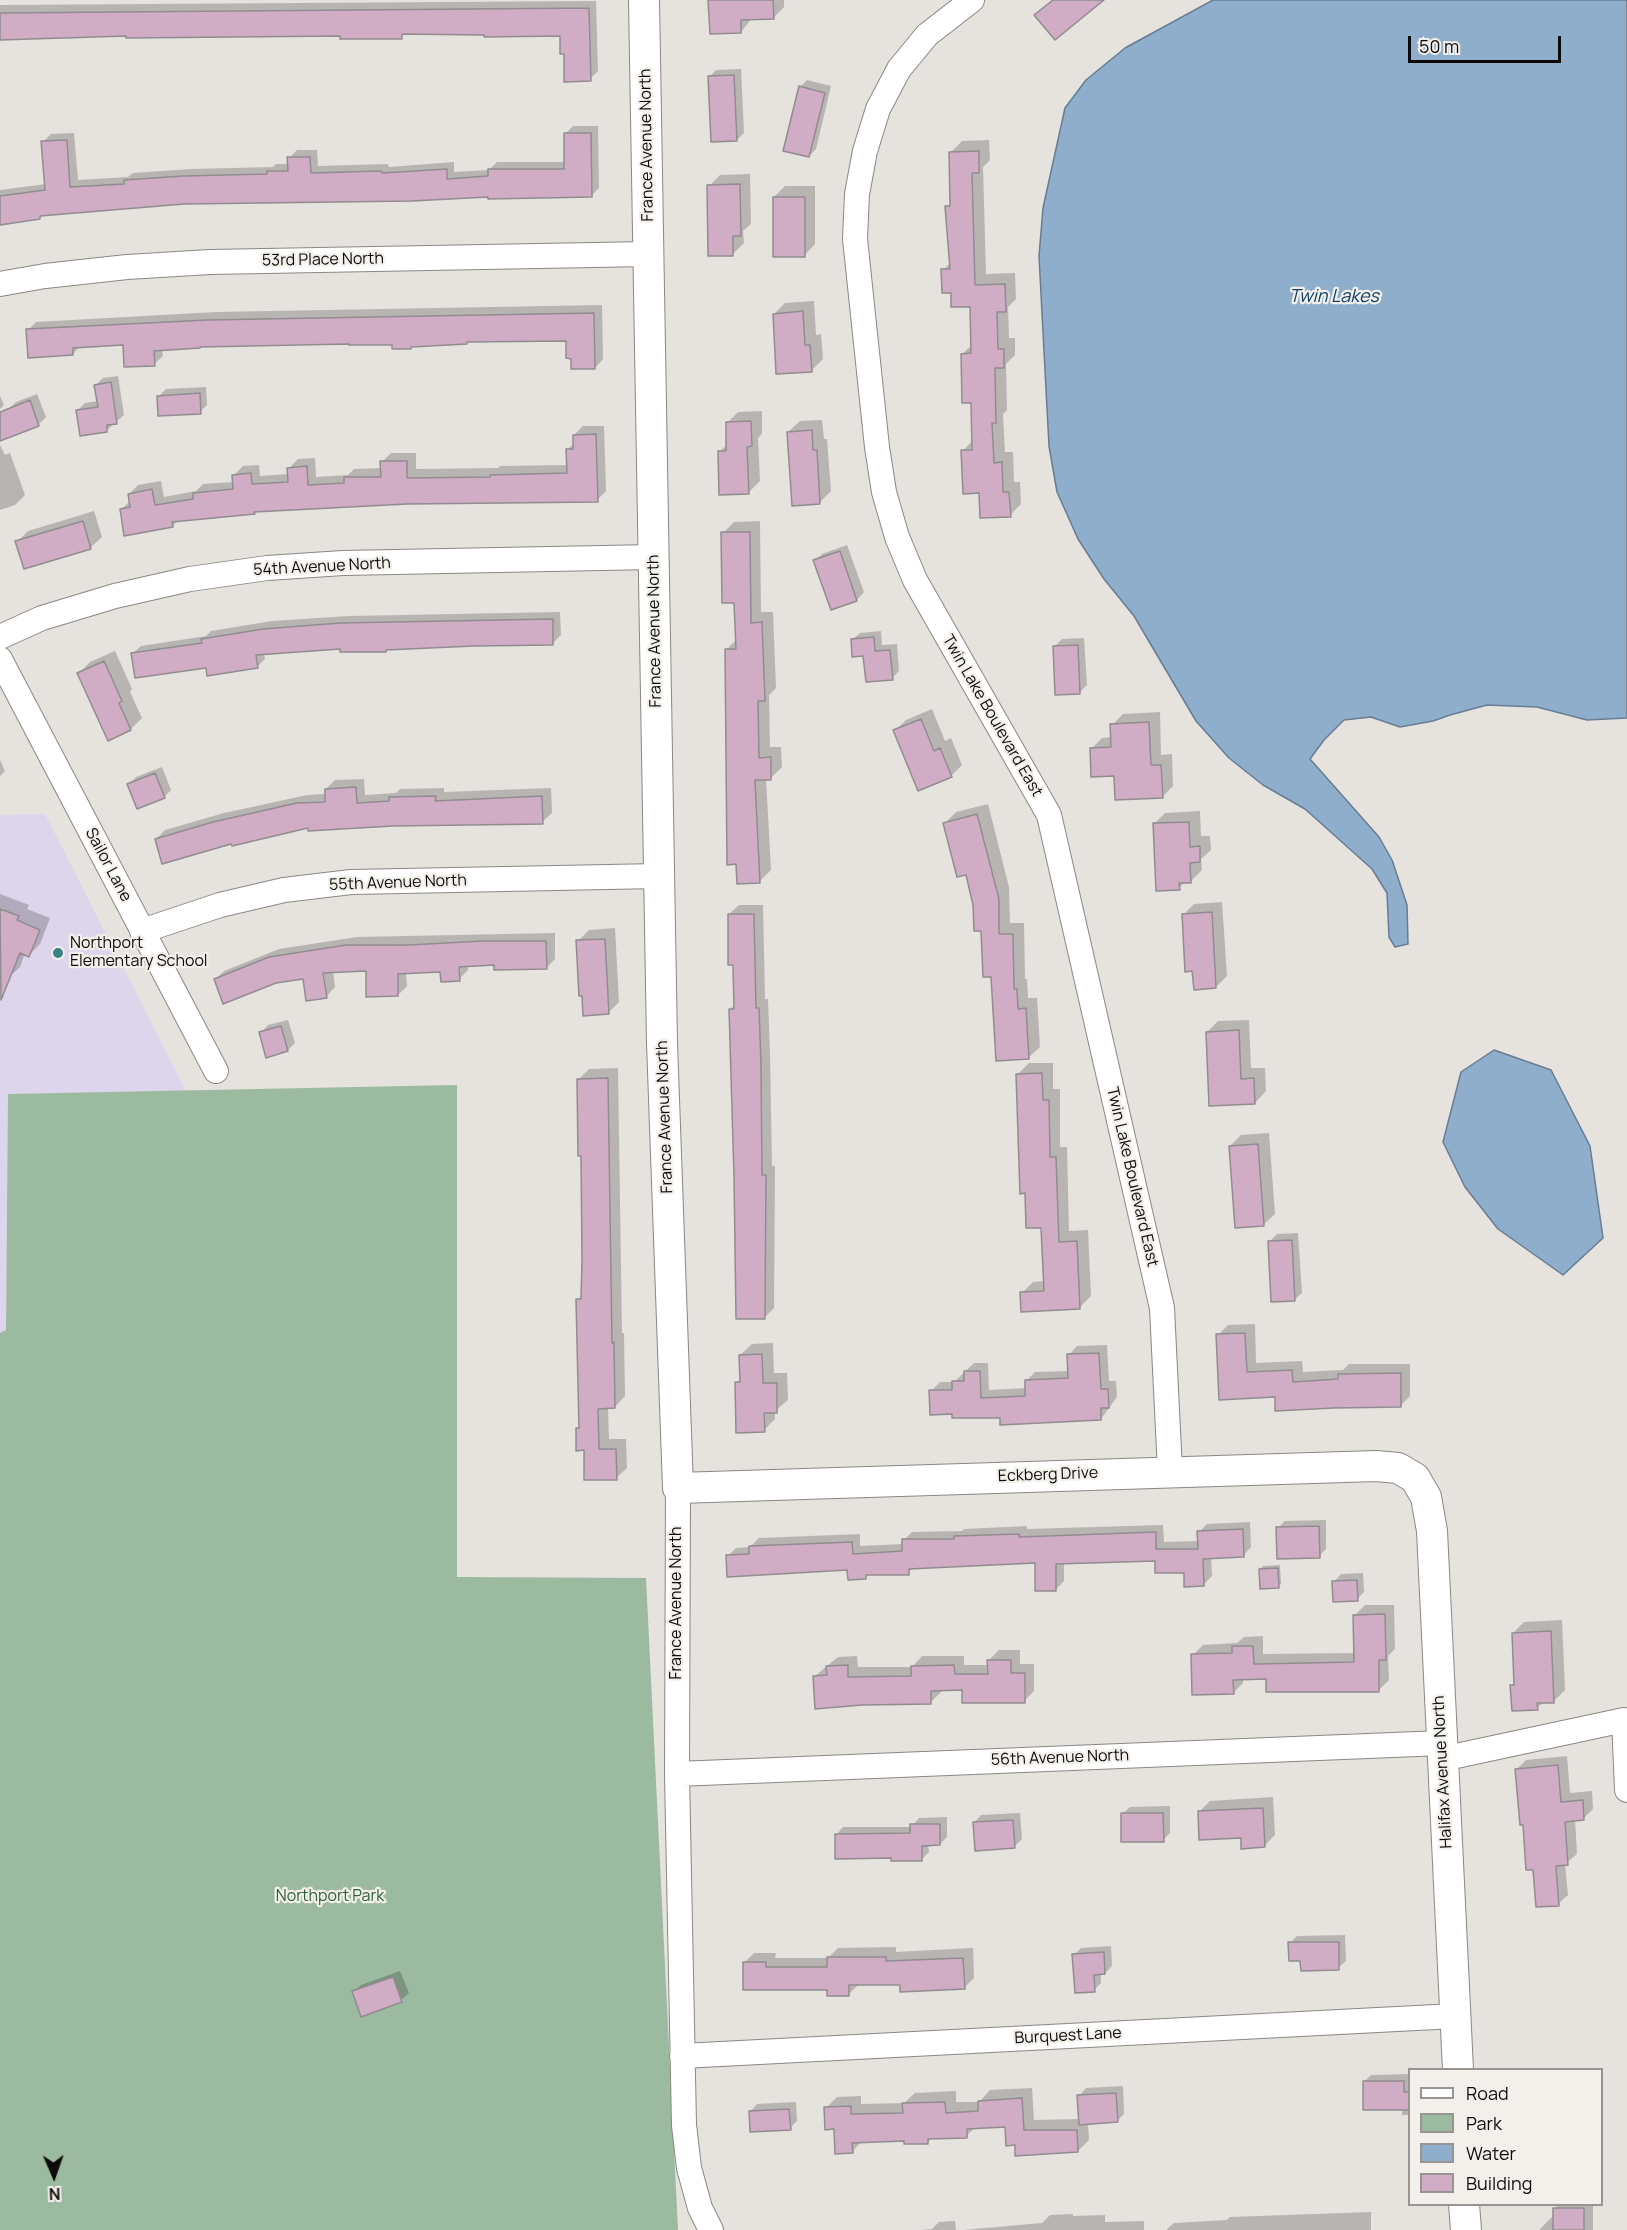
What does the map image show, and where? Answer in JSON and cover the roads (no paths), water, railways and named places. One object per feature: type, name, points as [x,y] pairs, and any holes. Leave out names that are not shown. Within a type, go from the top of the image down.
[{"type":"street","name":"France Avenue North","points":[[644,0],[662,1043],[678,1488],[677,1773],[684,2126],[689,2168],[700,2208],[711,2230]]},
{"type":"street","name":"Twin Lake Boulevard East","points":[[972,0],[927,35],[899,69],[878,109],[865,151],[857,194],[855,238],[877,447],[884,492],[897,537],[915,580],[1049,815],[1162,1308],[1170,1471]]},
{"type":"street","name":"53rd Place North","points":[[0,284],[45,276],[127,267],[210,262],[648,254]]},
{"type":"street","name":"54th Avenue North","points":[[0,637],[42,618],[115,596],[190,579],[267,568],[343,563],[654,557]]},
{"type":"street","name":"Sailor Lane","points":[[0,658],[216,1071]]},
{"type":"street","name":"55th Avenue North","points":[[142,931],[220,905],[284,890],[351,882],[659,876]]},
{"type":"street","name":"Eckberg Drive","points":[[678,1488],[1376,1466],[1398,1468],[1415,1478]]},
{"type":"street","name":"Halifax Avenue North","points":[[1415,1478],[1426,1497],[1432,1531],[1458,2068]]},
{"type":"street","name":"56th Avenue North","points":[[677,1773],[1442,1751],[1624,1720],[1627,1790]]},
{"type":"street","name":"Burquest Lane","points":[[682,2056],[1455,2016]]},
{"type":"street","points":[[1464,2206],[1466,2230]]},
{"type":"water","name":"Twin Lakes","points":[[1213,0],[1627,0],[1627,718],[1587,720],[1537,707],[1487,705],[1433,721],[1400,727],[1371,717],[1344,720],[1324,740],[1310,759],[1379,837],[1392,860],[1407,905],[1408,944],[1395,947],[1389,937],[1387,893],[1372,869],[1305,809],[1263,785],[1229,758],[1196,721],[1134,616],[1104,579],[1078,539],[1057,492],[1049,446],[1039,256],[1043,208],[1065,108],[1086,80],[1125,48]]},
{"type":"water","points":[[1494,1050],[1551,1070],[1590,1146],[1603,1238],[1563,1275],[1498,1229],[1465,1187],[1443,1142],[1461,1072]]},
{"type":"place","name":"Northport Elementary School","points":[[58,953]]},
{"type":"park label","name":"Northport Park","points":[[330,1897]]}]
